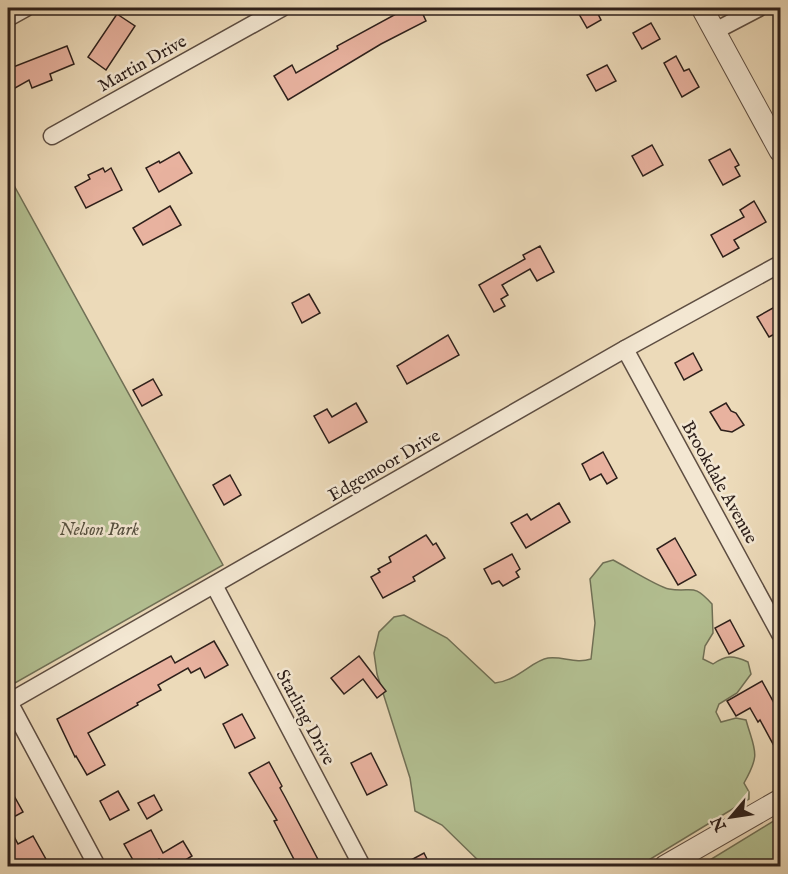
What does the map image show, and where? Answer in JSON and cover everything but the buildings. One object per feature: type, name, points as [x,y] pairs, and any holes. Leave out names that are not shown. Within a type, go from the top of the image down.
[{"type":"street","points":[[8,18],[26,8]]},
{"type":"street","name":"Martin Drive","points":[[52,136],[282,8]]},
{"type":"street","points":[[702,8],[780,151]]},
{"type":"street","points":[[715,31],[759,8]]},
{"type":"street","name":"Edgemoor Drive","points":[[8,701],[625,349],[780,264]]},
{"type":"street","name":"Brookdale Avenue","points":[[625,349],[780,634]]},
{"type":"street","name":"Starling Drive","points":[[214,585],[362,867]]},
{"type":"street","points":[[8,701],[97,867]]},
{"type":"street","points":[[665,867],[780,800]]},
{"type":"green space","name":"Nelson Park","points":[[11,180],[223,565],[15,683],[8,669],[8,182]]},
{"type":"green space","points":[[613,560],[669,589],[692,590],[700,593],[712,604],[713,633],[705,646],[703,659],[713,664],[730,657],[748,662],[751,674],[737,693],[719,704],[716,712],[721,722],[736,718],[746,720],[755,752],[753,765],[744,783],[749,792],[749,799],[639,866],[484,866],[442,825],[415,811],[410,778],[377,674],[374,653],[379,632],[394,617],[404,615],[447,638],[495,683],[510,679],[536,662],[548,658],[580,661],[591,659],[595,623],[590,579],[603,563]]},
{"type":"green space","points":[[780,817],[780,866],[700,866]]}]
